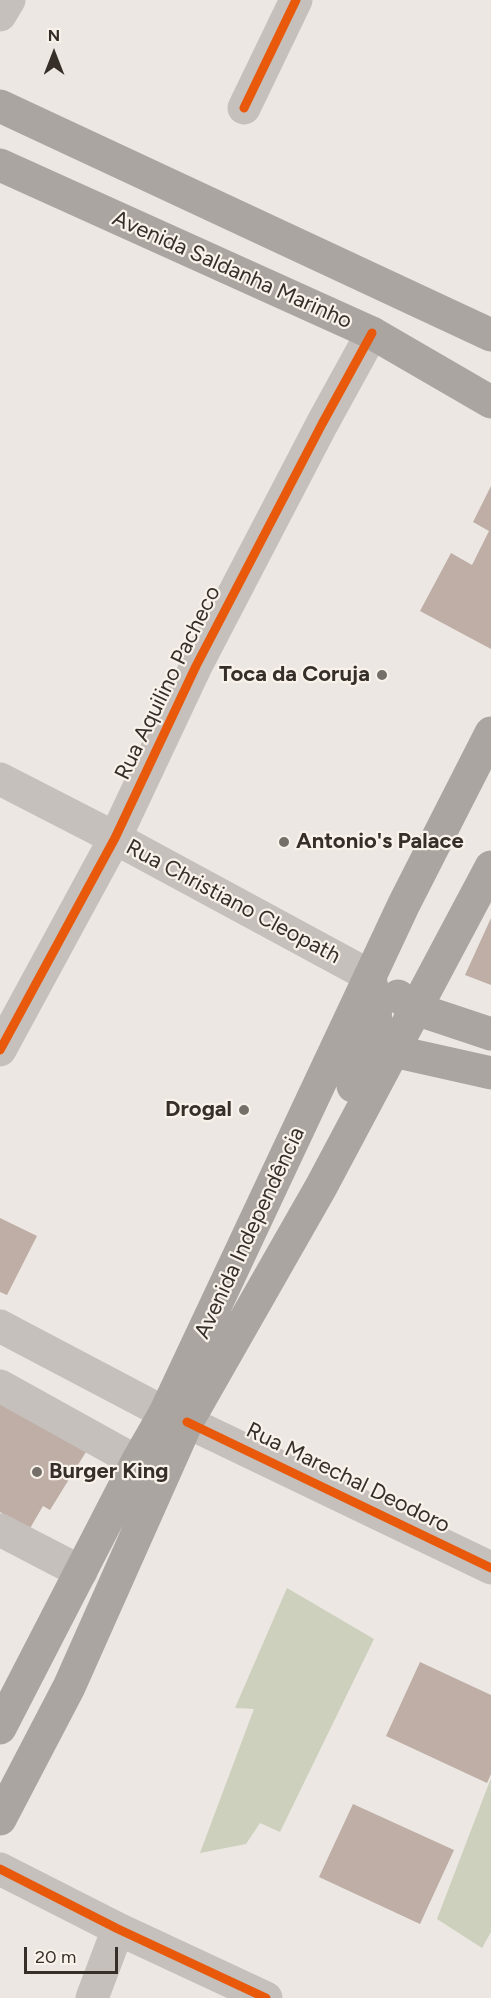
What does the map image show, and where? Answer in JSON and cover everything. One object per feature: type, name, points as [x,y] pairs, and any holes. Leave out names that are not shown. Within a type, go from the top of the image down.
[{"type":"main road","points":[[0,106],[491,334]]},
{"type":"main road","name":"Avenida Saldanha Marinho","points":[[0,165],[372,333],[491,402]]},
{"type":"main road","name":"Avenida Independência","points":[[0,1819],[69,1687],[176,1418],[370,976],[491,733]]},
{"type":"main road","name":"Avenida Independência","points":[[0,1728],[137,1462],[176,1418],[271,1275],[321,1187],[491,867]]},
{"type":"main road","points":[[370,976],[416,1009],[491,1034]]},
{"type":"main road","points":[[271,1275],[270,1265],[286,1225],[358,1075],[376,1031],[375,1002],[370,976]]},
{"type":"main road","points":[[393,1051],[491,1073]]},
{"type":"street","points":[[0,15],[9,0]]},
{"type":"street","points":[[244,108],[297,0]]},
{"type":"street","name":"Rua Aquilino Pacheco","points":[[0,1050],[115,838],[201,656],[372,333]]},
{"type":"street","name":"Rua Christiano Cleopath","points":[[0,779],[115,838],[370,976]]},
{"type":"street","name":"Rua Marechal Deodoro","points":[[0,1326],[176,1418],[491,1568]]},
{"type":"street","points":[[0,1386],[137,1462]]},
{"type":"street","points":[[0,1530],[81,1572]]},
{"type":"street","points":[[0,1869],[118,1929],[266,1998]]},
{"type":"street","points":[[92,1998],[118,1929]]},
{"type":"green space","points":[[287,1588],[374,1639],[280,1832],[260,1823],[246,1844],[200,1853],[254,1709],[235,1708]]},
{"type":"green space","points":[[491,1778],[491,1932],[482,1948],[437,1919]]},
{"type":"building","points":[[491,486],[491,649],[420,611],[451,553],[472,565],[489,531],[473,522]]},
{"type":"building","points":[[491,918],[491,985],[465,975]]},
{"type":"building","points":[[0,1218],[37,1236],[7,1295],[0,1292]]},
{"type":"building","name":"Burger King","points":[[0,1397],[94,1439],[50,1510],[43,1506],[29,1530],[0,1512]]},
{"type":"building","points":[[420,1662],[491,1695],[491,1774],[487,1783],[386,1736]]},
{"type":"building","points":[[353,1804],[454,1850],[420,1924],[319,1877]]},
{"type":"cycle path","points":[[244,108],[296,0]]},
{"type":"cycle path","points":[[0,1050],[115,838],[196,666],[372,333]]},
{"type":"cycle path","points":[[187,1422],[491,1568]]},
{"type":"cycle path","points":[[0,1869],[118,1929],[266,1998]]},
{"type":"place","name":"Toca da Coruja","points":[[382,675]]},
{"type":"place","name":"Antonio's Palace","points":[[284,842]]},
{"type":"place","name":"Drogal","points":[[244,1110]]},
{"type":"place","name":"Burger King","points":[[37,1472]]}]
